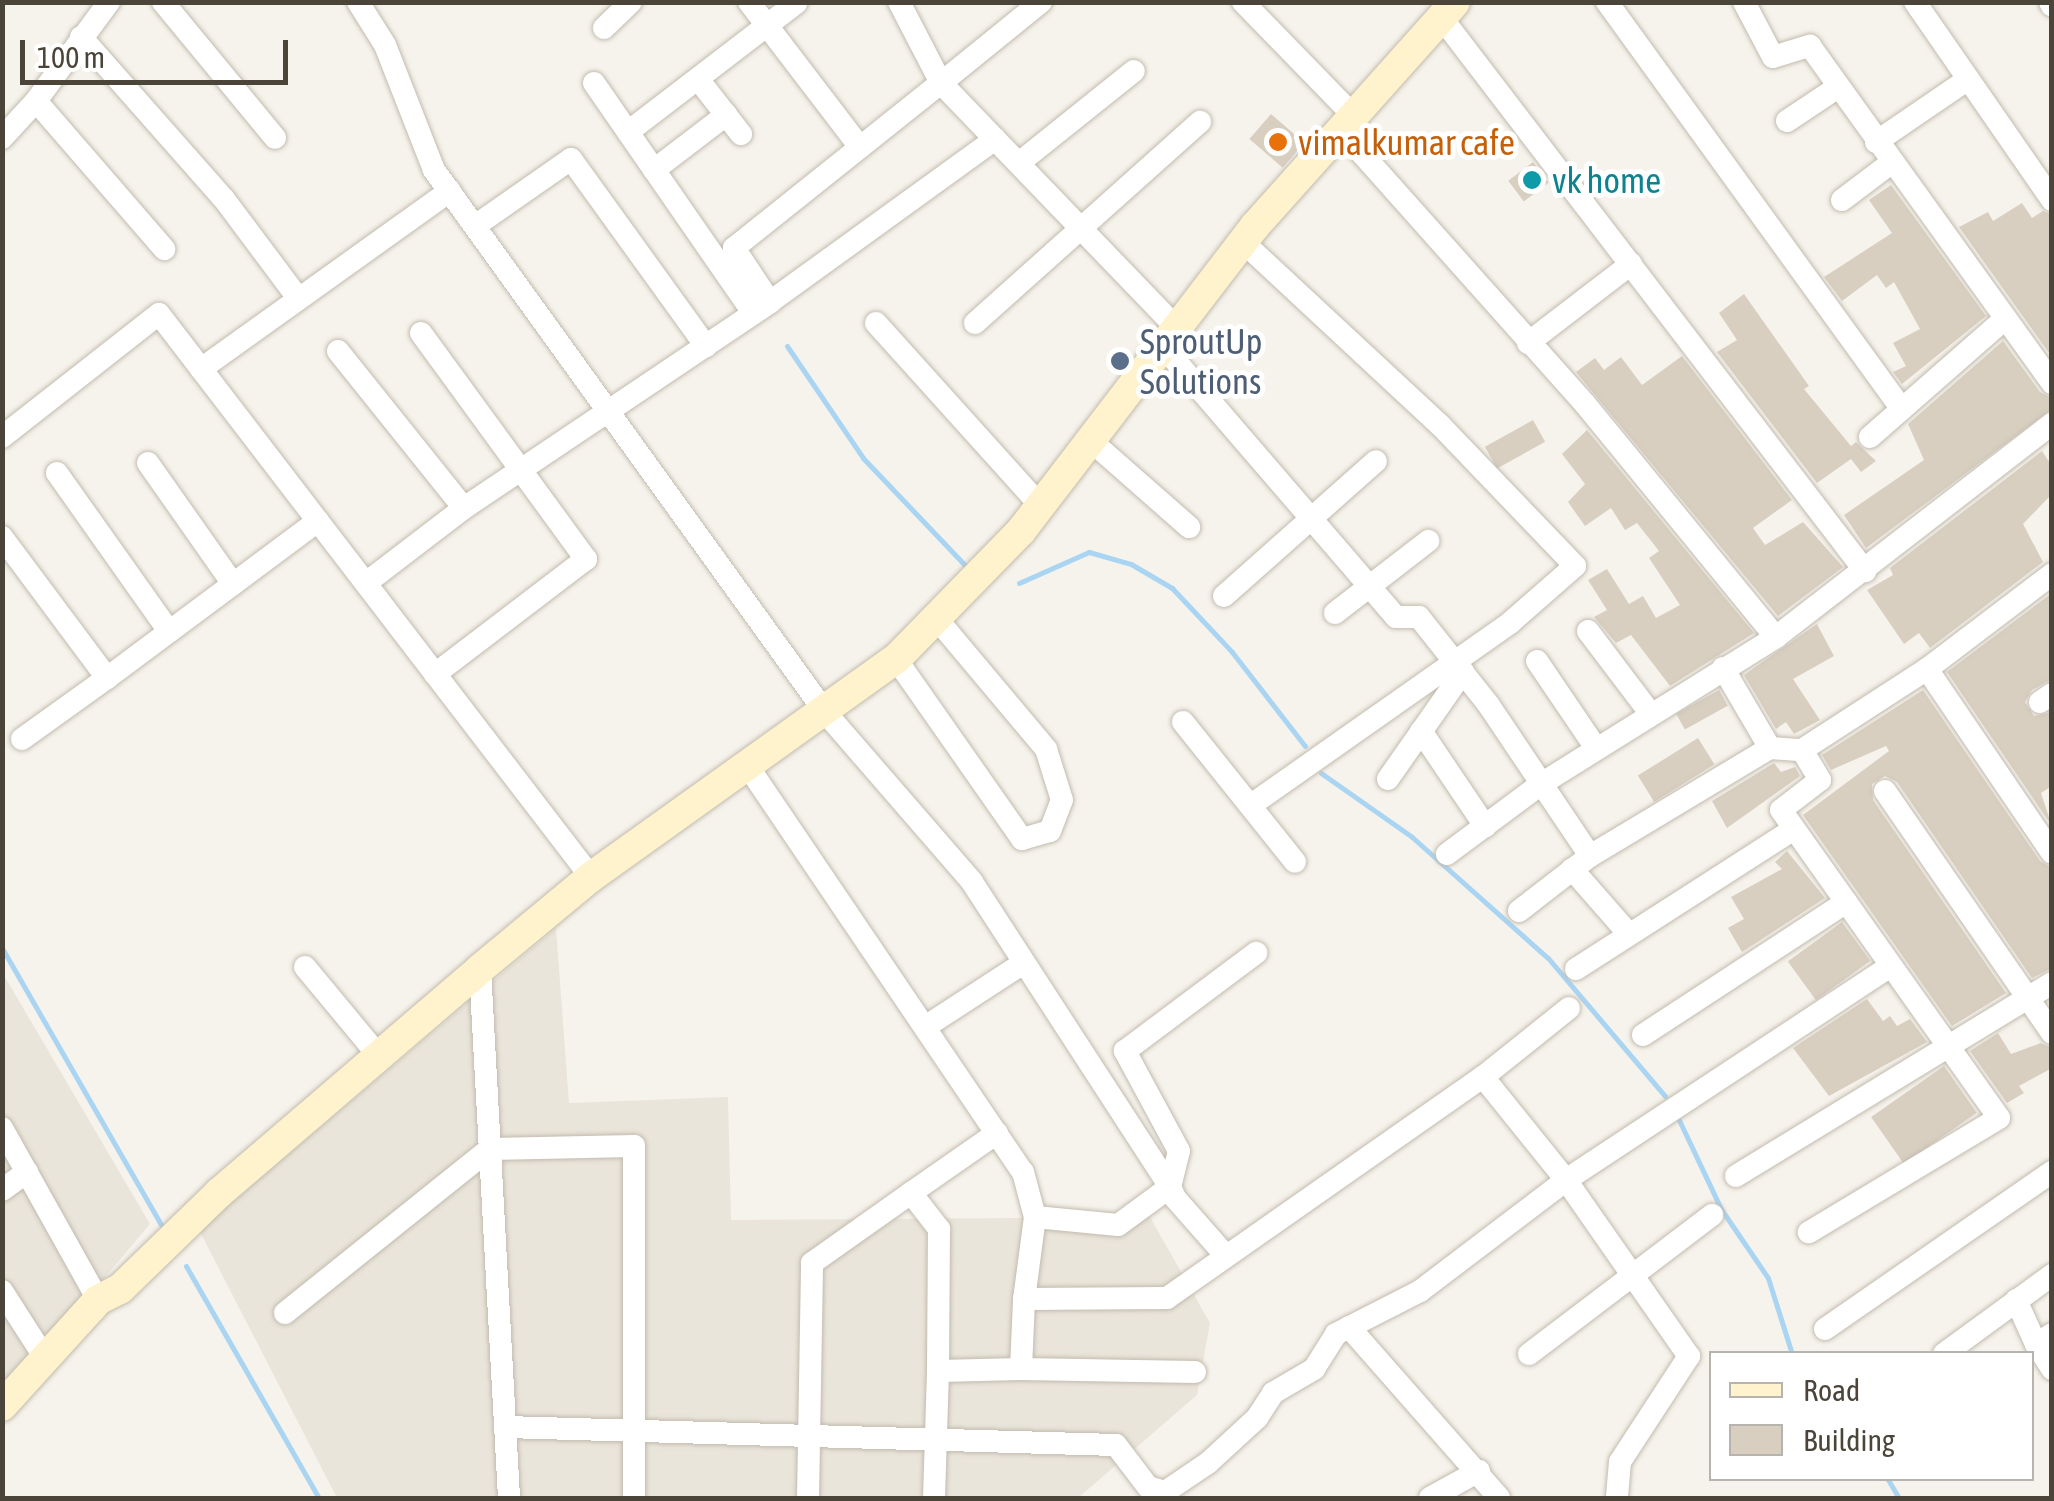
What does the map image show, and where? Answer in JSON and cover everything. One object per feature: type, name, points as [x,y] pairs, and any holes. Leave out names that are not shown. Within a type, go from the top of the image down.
[{"type":"main road","points":[[2,1406],[98,1300],[120,1288],[480,969],[591,877],[750,768],[896,659],[1040,506],[1243,242],[1451,6]]},
{"type":"street","points":[[2,138],[36,101],[109,2]]},
{"type":"street","points":[[163,2],[275,138]]},
{"type":"street","points":[[358,2],[386,45],[434,170],[824,712],[972,882],[1170,1187],[1226,1256]]},
{"type":"street","points":[[604,28],[631,2]]},
{"type":"street","points":[[749,2],[860,147]]},
{"type":"street","points":[[899,2],[941,82],[1082,229],[1311,518],[1396,617],[1418,617],[1457,665],[1540,784],[1581,863],[1630,934]]},
{"type":"street","points":[[761,308],[734,248],[1040,2]]},
{"type":"street","points":[[1243,2],[1776,637]]},
{"type":"street","points":[[1607,2],[1901,408]]},
{"type":"street","points":[[1744,2],[1773,57],[1810,46],[2052,382]]},
{"type":"street","points":[[1915,2],[2052,200]]},
{"type":"street","points":[[628,132],[796,3]]},
{"type":"street","points":[[1451,6],[1631,264],[1865,571]]},
{"type":"street","points":[[81,36],[224,199],[298,298]]},
{"type":"street","points":[[1018,163],[1134,71]]},
{"type":"street","points":[[698,80],[741,134]]},
{"type":"street","points":[[1876,142],[1967,80]]},
{"type":"street","points":[[594,83],[654,170],[761,308]]},
{"type":"street","points":[[1787,121],[1838,87]]},
{"type":"street","points":[[36,101],[164,249]]},
{"type":"street","points":[[654,170],[726,114]]},
{"type":"street","points":[[974,323],[1200,122]]},
{"type":"street","points":[[366,584],[464,508],[612,414],[995,139]]},
{"type":"street","points":[[475,226],[571,159],[706,346]]},
{"type":"street","points":[[1842,200],[1891,163]]},
{"type":"street","points":[[202,369],[450,191]]},
{"type":"street","points":[[1243,242],[1440,425],[1575,566],[1457,665],[1252,804]]},
{"type":"street","points":[[1528,343],[1631,264]]},
{"type":"street","points":[[2,437],[159,314],[591,877]]},
{"type":"street","points":[[1870,437],[2004,319]]},
{"type":"street","points":[[876,324],[1040,506]]},
{"type":"street","points":[[421,333],[527,471],[586,559],[435,674]]},
{"type":"street","points":[[338,351],[464,508]]},
{"type":"street","points":[[1447,854],[1540,784],[1776,637],[2052,424]]},
{"type":"street","points":[[1090,440],[1189,527]]},
{"type":"street","points":[[1224,596],[1376,461]]},
{"type":"street","points":[[148,463],[233,584]]},
{"type":"street","points":[[57,473],[169,632]]},
{"type":"street","points":[[22,739],[318,520]]},
{"type":"street","points":[[2,536],[107,678]]},
{"type":"street","points":[[1335,613],[1428,541]]},
{"type":"street","points":[[1519,911],[1581,863],[1770,748],[1802,750],[1927,669],[2052,574]]},
{"type":"street","points":[[896,659],[1022,839],[1050,831],[1062,800],[1046,749],[936,618]]},
{"type":"street","points":[[1588,631],[1650,712]]},
{"type":"street","points":[[1537,661],[1596,748]]},
{"type":"street","points":[[1388,779],[1422,731],[1457,665]]},
{"type":"street","points":[[1723,668],[1770,748]]},
{"type":"street","points":[[1927,669],[2052,853]]},
{"type":"street","points":[[1183,722],[1295,862]]},
{"type":"street","points":[[1422,731],[1485,826]]},
{"type":"street","points":[[1802,750],[1820,780],[1781,810],[1998,1118],[1809,1232]]},
{"type":"street","points":[[750,768],[1023,1172],[1035,1217],[1024,1299],[1021,1369]]},
{"type":"street","points":[[1885,792],[2052,1033]]},
{"type":"street","points":[[1576,969],[1794,829]]},
{"type":"street","points":[[1643,1035],[1846,902]]},
{"type":"street","points":[[1035,1217],[1118,1225],[1170,1187],[1179,1151],[1125,1050],[1256,953]]},
{"type":"street","points":[[925,1026],[1022,964]]},
{"type":"street","points":[[305,966],[379,1056]]},
{"type":"street","points":[[506,1427],[1116,1445],[1148,1493],[1165,1492],[1208,1463],[1257,1418],[1273,1392],[1314,1369],[1336,1334],[1420,1291],[1566,1180],[1890,966]]},
{"type":"street","points":[[480,969],[509,1498]]},
{"type":"street","points":[[1736,1176],[2052,983]]},
{"type":"street","points":[[1024,1299],[1167,1298],[1483,1076],[1568,1008]]},
{"type":"street","points":[[1483,1076],[1566,1180],[1689,1356],[1620,1462],[1617,1498]]},
{"type":"street","points":[[2,1128],[98,1300]]},
{"type":"street","points":[[808,1498],[812,1264],[997,1133]]},
{"type":"street","points":[[285,1313],[490,1148],[634,1146],[634,1498]]},
{"type":"street","points":[[2,1190],[27,1172]]},
{"type":"street","points":[[1825,1329],[2052,1172]]},
{"type":"street","points":[[912,1193],[939,1230],[934,1498]]},
{"type":"street","points":[[1529,1354],[1712,1215]]},
{"type":"street","points":[[1948,1351],[2052,1275]]},
{"type":"street","points":[[2,1291],[45,1358]]},
{"type":"street","points":[[2016,1300],[2044,1339],[2052,1369]]},
{"type":"street","points":[[1349,1328],[1499,1498]]},
{"type":"street","points":[[938,1371],[1196,1372]]},
{"type":"street","points":[[1430,1498],[1479,1471]]},
{"type":"shaded area","points":[[556,928],[569,1103],[728,1097],[731,1220],[1150,1217],[1210,1323],[1197,1395],[1078,1498],[337,1498],[199,1230]]},
{"type":"shaded area","points":[[2,972],[150,1224],[3,1398],[2,1398]]},
{"type":"building","name":"vimalkumar cafe","points":[[1271,114],[1304,143],[1283,168],[1249,139]]},
{"type":"building","name":"vk home","points":[[1533,162],[1549,183],[1524,201],[1508,181]]},
{"type":"building","points":[[1891,185],[1986,316],[1902,384],[1893,372],[1906,366],[1893,343],[1920,329],[1894,282],[1886,288],[1877,275],[1842,301],[1824,277],[1892,233],[1869,200]]},
{"type":"building","points":[[2022,203],[2032,218],[2043,211],[2052,215],[2052,357],[1959,227],[1988,212],[1993,221]]},
{"type":"building","points":[[1744,294],[1809,386],[1804,389],[1851,446],[1856,442],[1876,461],[1861,472],[1851,459],[1817,483],[1717,352],[1737,340],[1719,313]]},
{"type":"building","points":[[2003,341],[2040,392],[2052,398],[2052,409],[1866,548],[1844,515],[1924,460],[1908,424]]},
{"type":"building","points":[[1682,356],[1792,500],[1753,528],[1765,545],[1803,522],[1843,567],[1778,616],[1576,372],[1595,358],[1604,370],[1621,357],[1642,385]]},
{"type":"building","points":[[1533,420],[1545,442],[1497,469],[1485,447]]},
{"type":"building","points":[[1587,430],[1754,633],[1670,686],[1631,635],[1616,643],[1594,617],[1607,610],[1588,580],[1607,569],[1629,604],[1643,596],[1656,618],[1680,605],[1649,558],[1659,551],[1637,523],[1625,530],[1611,508],[1585,526],[1568,502],[1585,484],[1562,454]]},
{"type":"building","points":[[2042,451],[2052,466],[2052,494],[2023,524],[2043,562],[1930,648],[1919,633],[1904,644],[1867,590],[1893,575],[1890,568]]},
{"type":"building","points":[[2052,593],[2052,679],[2032,690],[2025,702],[2034,716],[2052,712],[2052,786],[2041,793],[2052,826],[1947,672]]},
{"type":"building","points":[[1817,624],[1834,656],[1793,679],[1820,720],[1794,734],[1786,722],[1776,729],[1744,675]]},
{"type":"building","points":[[1719,690],[1728,706],[1685,729],[1676,714]]},
{"type":"building","points":[[1923,690],[2040,861],[2052,868],[2052,968],[2032,978],[1897,782],[1885,776],[1872,784],[1873,800],[2006,993],[1952,1026],[1803,815],[1889,751],[1886,746],[1831,770],[1822,755]]},
{"type":"building","points":[[1698,738],[1714,764],[1654,802],[1638,776]]},
{"type":"building","points":[[1774,763],[1781,772],[1795,767],[1800,776],[1727,828],[1712,801]]},
{"type":"building","points":[[1787,851],[1825,898],[1742,952],[1728,928],[1744,919],[1731,897],[1782,869],[1775,862]]},
{"type":"building","points":[[1842,922],[1870,961],[1816,1000],[1788,961]]},
{"type":"building","points":[[1867,999],[1883,1021],[1890,1016],[1897,1026],[1910,1019],[1927,1042],[1829,1096],[1793,1048]]},
{"type":"building","points":[[1998,1033],[2011,1054],[2041,1043],[2052,1048],[2052,1068],[2019,1086],[2024,1093],[2007,1103],[1970,1051]]},
{"type":"building","points":[[1944,1066],[1977,1113],[1904,1164],[1871,1117]]},
{"type":"waterway","points":[[787,346],[863,458],[966,566]]},
{"type":"waterway","points":[[1019,583],[1089,552],[1131,564],[1172,588],[1232,652],[1305,746]]},
{"type":"waterway","points":[[1321,773],[1412,837],[1548,958],[1665,1096]]},
{"type":"waterway","points":[[2,948],[161,1224]]},
{"type":"waterway","points":[[1679,1120],[1721,1209],[1768,1278],[1791,1351]]},
{"type":"waterway","points":[[186,1266],[319,1498]]},
{"type":"waterway","points":[[1889,1481],[1899,1498]]},
{"type":"place","name":"vimalkumar cafe","points":[[1278,142]]},
{"type":"place","name":"vk home","points":[[1532,180]]},
{"type":"place","name":"SproutUp Solutions","points":[[1120,361]]}]
